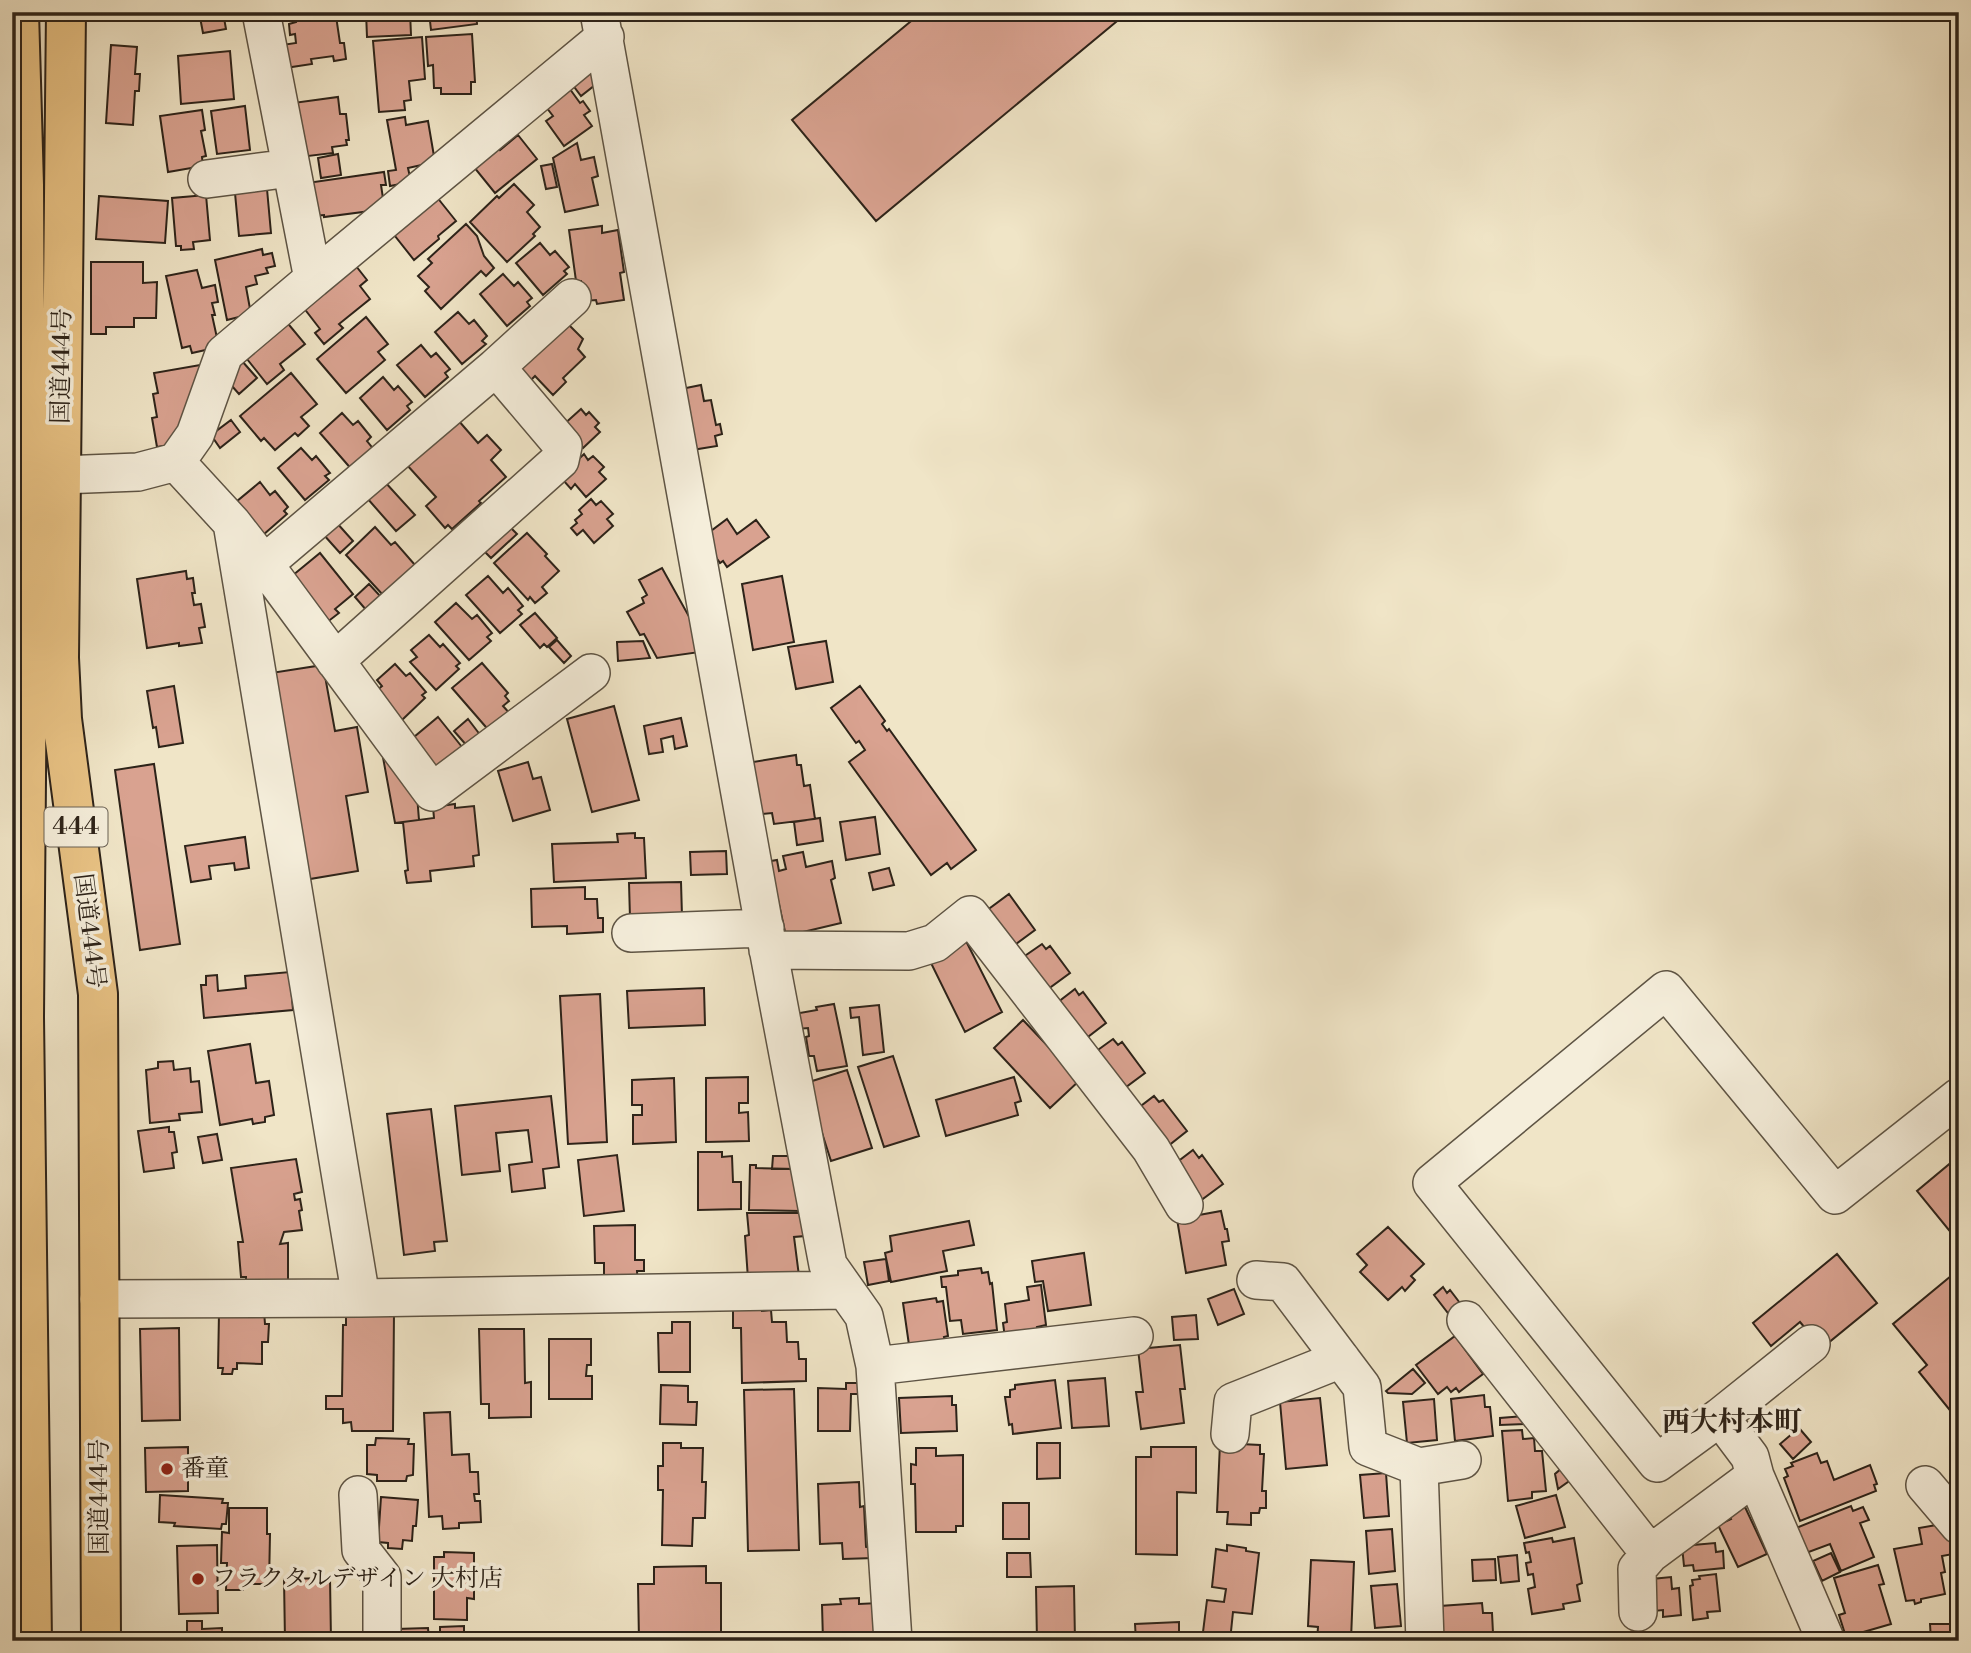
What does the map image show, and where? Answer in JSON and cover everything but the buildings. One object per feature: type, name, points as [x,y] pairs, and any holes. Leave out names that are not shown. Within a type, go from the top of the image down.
[{"type":"highway","name":"国道444号","points":[[19,12],[18,186],[33,661],[24,1017],[33,1641]]},
{"type":"highway","name":"国道444号","points":[[66,12],[61,475],[33,661],[62,719],[98,994],[101,1641]]},
{"type":"street","points":[[261,12],[313,279]]},
{"type":"street","points":[[61,475],[138,472],[176,462],[195,435],[224,354],[602,25]]},
{"type":"street","points":[[602,25],[828,1265],[864,1316],[875,1366],[893,1641]]},
{"type":"street","points":[[207,179],[290,168]]},
{"type":"street","points":[[18,186],[64,183]]},
{"type":"street","points":[[264,564],[496,367],[572,298]]},
{"type":"street","points":[[335,661],[560,460],[563,446],[496,367]]},
{"type":"street","points":[[176,462],[232,523],[264,564],[432,792],[592,673]]},
{"type":"street","points":[[232,523],[361,1298]]},
{"type":"street","points":[[631,933],[767,939],[909,951],[935,943],[970,915],[1150,1149],[1184,1205]]},
{"type":"street","points":[[1811,1344],[1720,1417],[1657,1463],[1432,1182],[1666,990],[1835,1195],[1959,1097]]},
{"type":"street","points":[[1256,1280],[1283,1282],[1362,1387],[1368,1447],[1419,1466],[1462,1460]]},
{"type":"street","points":[[99,1299],[361,1298],[845,1290]]},
{"type":"street","points":[[1466,1320],[1644,1562],[1639,1612]]},
{"type":"street","points":[[875,1366],[1134,1336]]},
{"type":"street","points":[[1230,1434],[1233,1402],[1341,1359]]},
{"type":"street","points":[[1720,1417],[1751,1457],[1755,1476],[1826,1641]]},
{"type":"street","points":[[1419,1466],[1439,1571],[1425,1641]]},
{"type":"street","points":[[1644,1562],[1755,1476]]},
{"type":"street","points":[[1925,1485],[1959,1525]]},
{"type":"street","points":[[358,1495],[361,1550],[382,1577],[382,1641]]},
{"type":"street","points":[[1604,1532],[1644,1562]]},
{"type":"place","name":"番童","points":[[167,1469]]},
{"type":"place","name":"フラクタルデザイン 大村店","points":[[198,1579]]},
{"type":"district","name":"西大村本町","points":[[1732,1422]]}]
